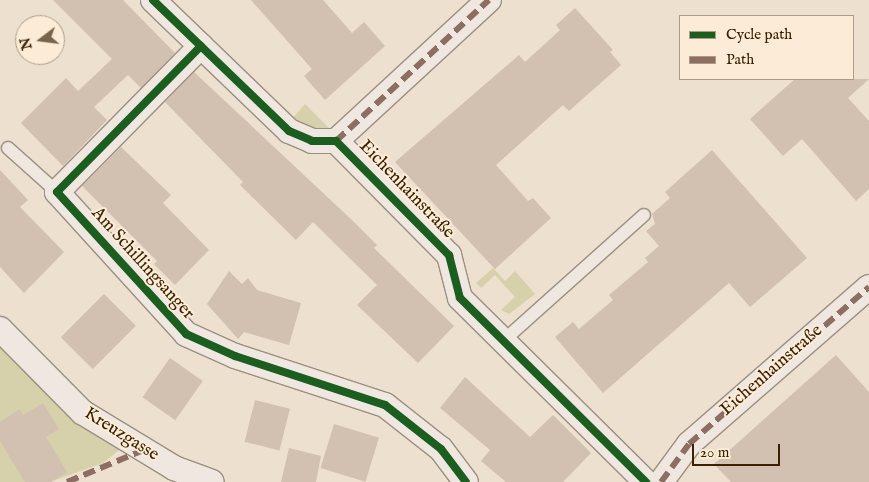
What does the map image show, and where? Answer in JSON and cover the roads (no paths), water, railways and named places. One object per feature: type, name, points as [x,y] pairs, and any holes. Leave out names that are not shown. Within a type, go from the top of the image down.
[{"type":"street","name":"Eichenhainstraße","points":[[153,0],[289,131],[312,141],[336,141],[449,255],[460,298],[646,482]]},
{"type":"street","points":[[336,141],[488,0]]},
{"type":"street","points":[[57,192],[201,46]]},
{"type":"street","name":"Am Schillingsanger","points":[[57,192],[186,334],[235,356],[385,405],[441,449],[466,482]]},
{"type":"street","name":"Eichenhainstraße","points":[[660,482],[689,444],[869,287]]},
{"type":"street","name":"Kreuzgasse","points":[[0,328],[82,412],[174,468],[212,482]]},
{"type":"lane","points":[[8,148],[57,192]]},
{"type":"lane","points":[[503,341],[644,215]]}]
